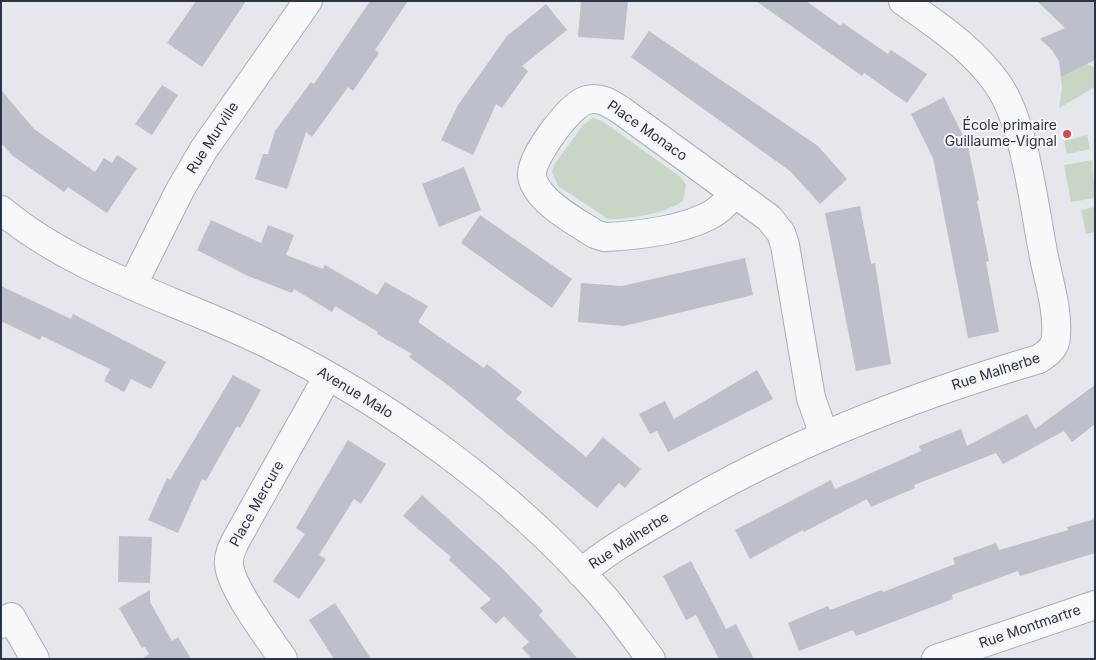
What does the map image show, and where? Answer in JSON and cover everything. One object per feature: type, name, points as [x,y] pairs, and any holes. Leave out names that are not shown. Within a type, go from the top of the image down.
[{"type":"street","name":"Rue Murville","points":[[133,284],[180,190],[204,149],[308,1]]},
{"type":"street","name":"Rue Malherbe","points":[[582,573],[608,552],[698,497],[824,435],[908,402],[1039,359],[1054,347],[1056,337],[1053,306],[1022,144],[1008,100],[990,73],[966,47],[903,1]]},
{"type":"street","name":"Place Monaco","points":[[735,193],[712,214],[696,221],[670,228],[604,237],[595,234],[546,199],[538,191],[533,180],[532,169],[537,157],[569,113],[586,100],[597,98],[608,102],[622,111],[735,193],[769,218],[781,234],[811,398],[824,435]]},
{"type":"street","name":"Avenue Malo","points":[[1,210],[29,231],[73,258],[236,328],[328,376],[417,432],[467,470],[515,511],[582,573],[606,600],[651,659]]},
{"type":"street","name":"Place Mercure","points":[[283,659],[236,585],[229,564],[231,552],[238,538],[328,376]]},
{"type":"street","name":"Rue Montmartre","points":[[936,659],[1095,605]]},
{"type":"street","points":[[1,624],[11,617],[35,659]]},
{"type":"green space","points":[[1087,64],[1095,68],[1095,87],[1059,108],[1062,88],[1061,77]]},
{"type":"green space","points":[[593,118],[602,121],[681,177],[686,185],[683,201],[667,209],[647,215],[608,219],[558,186],[552,172],[554,165],[583,125]]},
{"type":"green space","points":[[1087,135],[1090,149],[1067,154],[1064,141]]},
{"type":"green space","points":[[1092,160],[1095,198],[1071,202],[1064,165]]},
{"type":"green space","points":[[1095,207],[1095,232],[1086,234],[1081,210]]},
{"type":"building","points":[[196,1],[246,1],[202,67],[167,43]]},
{"type":"building","points":[[370,1],[408,1],[375,50],[379,53],[353,91],[348,87],[312,137],[306,132],[287,189],[255,179],[263,154],[268,154],[275,131],[311,82],[314,84]]},
{"type":"building","points":[[581,1],[628,1],[624,40],[578,37]]},
{"type":"building","points":[[756,1],[806,1],[841,26],[843,23],[888,54],[891,50],[927,74],[907,103],[864,73],[862,76]]},
{"type":"building","points":[[1037,1],[1095,1],[1095,60],[1061,77],[1059,61],[1052,50],[1040,39],[1065,28]]},
{"type":"building","points":[[546,4],[567,30],[522,66],[528,71],[502,108],[496,104],[473,155],[441,140],[458,105],[507,36]]},
{"type":"building","points":[[649,31],[818,146],[847,179],[820,204],[790,171],[631,57]]},
{"type":"building","points":[[162,85],[178,95],[152,135],[135,124]]},
{"type":"building","points":[[1,90],[34,129],[95,172],[104,158],[112,163],[117,155],[137,168],[107,213],[68,187],[64,192],[13,156],[1,143]]},
{"type":"building","points":[[944,97],[968,146],[979,200],[977,201],[989,261],[986,262],[999,332],[968,338],[933,158],[911,114]]},
{"type":"building","points":[[464,167],[481,210],[439,227],[422,184]]},
{"type":"building","points":[[860,206],[871,264],[875,263],[891,364],[856,371],[825,213]]},
{"type":"building","points":[[480,215],[572,279],[552,308],[461,243]]},
{"type":"building","points":[[211,220],[261,243],[268,225],[294,235],[286,255],[323,269],[325,265],[377,295],[385,282],[428,306],[418,322],[484,368],[487,364],[522,392],[516,399],[586,457],[603,437],[641,469],[625,488],[619,483],[597,508],[448,385],[409,357],[412,354],[377,334],[378,332],[335,306],[332,312],[294,289],[292,293],[248,276],[197,250]]},
{"type":"building","points":[[745,258],[753,295],[624,326],[578,322],[581,283],[622,286]]},
{"type":"building","points":[[1,286],[71,319],[73,314],[166,362],[151,389],[131,379],[124,392],[104,381],[110,369],[42,336],[40,340],[1,321]]},
{"type":"building","points":[[757,370],[773,399],[668,452],[657,431],[650,434],[639,414],[665,401],[674,419]]},
{"type":"building","points":[[233,375],[261,390],[240,428],[237,426],[206,481],[202,479],[178,533],[148,520],[167,478],[170,480]]},
{"type":"building","points":[[1095,385],[1095,424],[1072,442],[1064,431],[1003,464],[996,453],[914,485],[915,488],[871,507],[867,499],[804,532],[803,530],[750,559],[735,530],[831,480],[835,489],[921,451],[919,446],[961,429],[967,446],[1027,414],[1035,429]]},
{"type":"building","points":[[348,440],[386,464],[361,504],[354,499],[319,555],[326,559],[299,599],[273,581],[305,534],[296,528]]},
{"type":"building","points":[[422,495],[502,568],[543,611],[539,615],[578,659],[532,659],[522,648],[529,642],[504,616],[496,624],[480,608],[491,599],[449,560],[451,557],[403,516]]},
{"type":"building","points":[[1095,519],[1095,553],[1020,576],[1018,571],[952,595],[953,599],[856,636],[853,630],[799,651],[788,623],[828,606],[830,610],[882,590],[883,592],[955,564],[953,558],[996,543],[999,550],[1068,530],[1067,527]]},
{"type":"building","points":[[119,536],[152,537],[150,583],[118,582]]},
{"type":"building","points":[[691,561],[726,629],[736,624],[754,659],[719,659],[696,615],[686,620],[663,576]]},
{"type":"building","points":[[150,590],[150,602],[172,641],[178,637],[191,659],[142,659],[149,654],[145,647],[142,648],[119,608]]},
{"type":"building","points":[[335,603],[371,659],[334,659],[309,620]]},
{"type":"place","name":"École primaire Guillaume-Vignal","points":[[1067,134]]}]
